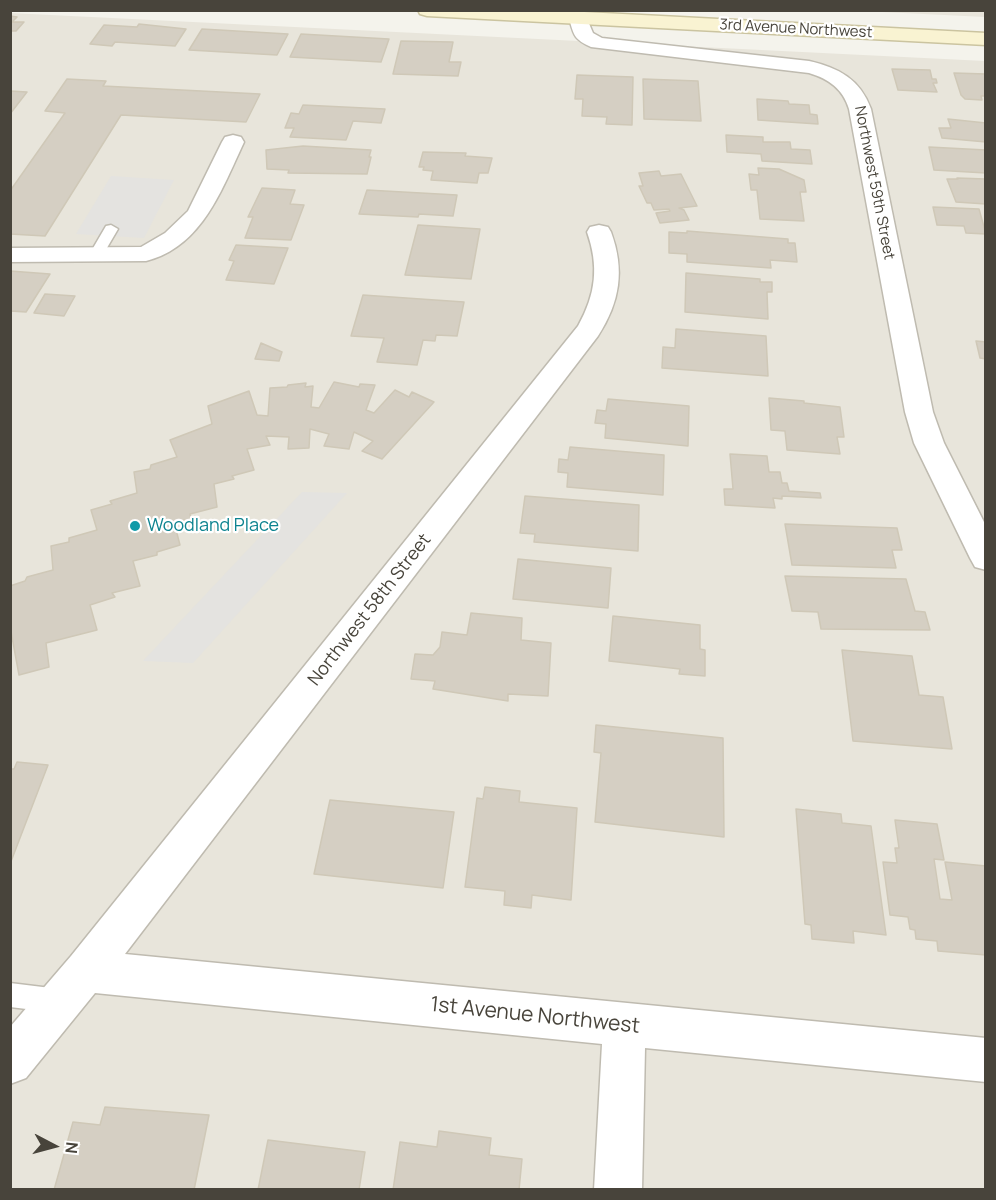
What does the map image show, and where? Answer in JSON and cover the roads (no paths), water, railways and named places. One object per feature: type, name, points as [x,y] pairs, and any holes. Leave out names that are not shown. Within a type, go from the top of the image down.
[{"type":"street","name":"3rd Avenue Northwest","points":[[427,10],[986,39]]},
{"type":"street","name":"Northwest 59th Street","points":[[578,18],[584,36],[598,43],[809,67],[830,73],[852,89],[857,97],[919,412],[929,443],[986,558]]},
{"type":"street","points":[[10,255],[146,254],[174,238],[198,214],[233,142]]},
{"type":"street","name":"Northwest 58th Street","points":[[10,1062],[73,986],[589,330],[602,310],[608,288],[609,264],[600,232]]},
{"type":"street","name":"1st Avenue Northwest","points":[[73,986],[624,1026],[986,1060]]},
{"type":"street","points":[[618,1190],[624,1026]]},
{"type":"lane","points":[[96,255],[111,229]]},
{"type":"lane","points":[[10,995],[73,986]]},
{"type":"place","name":"Woodland Place","points":[[135,526]]}]
